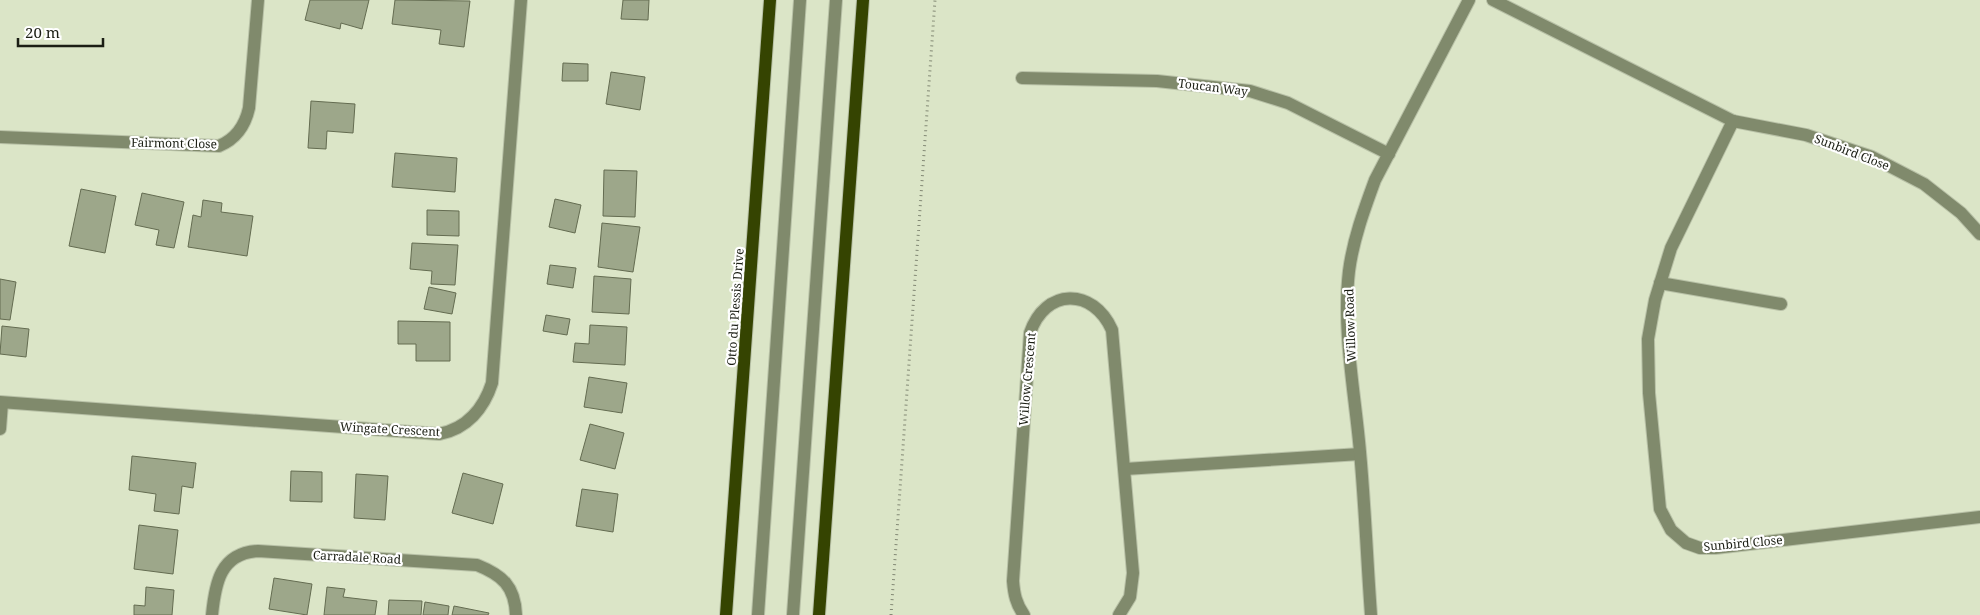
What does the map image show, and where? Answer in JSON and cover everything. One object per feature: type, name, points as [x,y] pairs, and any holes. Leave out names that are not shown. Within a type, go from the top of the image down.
[{"type":"main road","name":"Otto du Plessis Drive","points":[[726,615],[770,0]]},
{"type":"main road","points":[[819,615],[863,0]]},
{"type":"street","name":"Fairmont Close","points":[[0,137],[219,146],[227,142],[240,130],[246,121],[249,108],[258,0]]},
{"type":"street","name":"Wingate Crescent","points":[[1,403],[439,434],[450,432],[472,418],[488,396],[492,383],[521,0]]},
{"type":"street","points":[[758,615],[800,0]]},
{"type":"street","points":[[793,615],[836,0]]},
{"type":"street","name":"Willow Road","points":[[1371,615],[1360,454],[1349,342],[1347,306],[1349,270],[1364,208],[1376,180],[1469,0]]},
{"type":"street","name":"Sunbird Close","points":[[1493,0],[1733,121],[1806,135],[1872,157],[1924,184],[1961,213],[1980,234]]},
{"type":"street","name":"Toucan Way","points":[[1022,78],[1157,81],[1250,92],[1288,103],[1390,154]]},
{"type":"street","name":"Sunbird Close","points":[[1733,121],[1671,248],[1655,300],[1648,339],[1649,393],[1660,509],[1671,530],[1679,538],[1692,546],[1716,548],[1980,517]]},
{"type":"street","points":[[1660,283],[1781,304]]},
{"type":"street","name":"Willow Crescent","points":[[1024,615],[1014,595],[1013,581],[1030,333],[1039,314],[1056,301],[1066,299],[1078,299],[1100,309],[1112,330],[1125,469],[1133,585],[1130,597],[1119,615]]},
{"type":"street","points":[[0,429],[1,403]]},
{"type":"street","points":[[1125,469],[1360,454]]},
{"type":"street","name":"Carradale Road","points":[[212,615],[214,590],[224,568],[244,551],[477,565],[496,573],[507,584],[516,602],[516,615]]},
{"type":"path","points":[[891,615],[935,0]]},
{"type":"building","points":[[310,0],[369,0],[362,29],[341,23],[340,29],[305,20]]},
{"type":"building","points":[[395,0],[470,1],[464,47],[439,44],[441,30],[392,24]]},
{"type":"building","points":[[623,0],[649,0],[648,20],[621,19]]},
{"type":"building","points":[[563,63],[588,64],[588,81],[562,81]]},
{"type":"building","points":[[611,72],[645,77],[640,110],[606,104]]},
{"type":"building","points":[[311,101],[355,104],[353,133],[327,131],[326,149],[308,148]]},
{"type":"building","points":[[395,153],[457,158],[455,192],[392,187]]},
{"type":"building","points":[[604,170],[637,171],[635,217],[603,216]]},
{"type":"building","points":[[81,189],[116,196],[105,253],[69,246]]},
{"type":"building","points":[[142,193],[184,202],[174,248],[156,245],[159,230],[135,225]]},
{"type":"building","points":[[555,199],[581,205],[575,233],[549,227]]},
{"type":"building","points":[[203,200],[222,203],[221,212],[253,216],[247,256],[188,247],[193,215],[201,217]]},
{"type":"building","points":[[427,210],[459,211],[459,236],[427,235]]},
{"type":"building","points":[[602,223],[640,227],[633,272],[598,267]]},
{"type":"building","points":[[412,243],[458,245],[455,285],[431,284],[432,271],[410,269]]},
{"type":"building","points":[[550,265],[576,268],[573,288],[547,284]]},
{"type":"building","points":[[594,276],[631,279],[629,314],[592,312]]},
{"type":"building","points":[[0,279],[16,282],[10,320],[0,319]]},
{"type":"building","points":[[429,287],[456,293],[452,314],[424,309]]},
{"type":"building","points":[[546,315],[570,319],[567,335],[543,331]]},
{"type":"building","points":[[398,321],[450,322],[450,361],[416,361],[416,344],[398,344]]},
{"type":"building","points":[[590,325],[627,327],[625,365],[573,362],[575,343],[589,344]]},
{"type":"building","points":[[2,326],[29,329],[26,357],[0,354]]},
{"type":"building","points":[[589,377],[627,383],[622,413],[584,407]]},
{"type":"building","points":[[590,424],[624,433],[615,469],[580,460]]},
{"type":"building","points":[[132,456],[196,463],[193,488],[182,486],[179,514],[154,511],[156,494],[129,490]]},
{"type":"building","points":[[291,471],[322,472],[322,502],[290,501]]},
{"type":"building","points":[[463,473],[503,484],[493,524],[452,513]]},
{"type":"building","points":[[356,474],[388,476],[385,520],[354,518]]},
{"type":"building","points":[[582,489],[618,494],[613,532],[576,526]]},
{"type":"building","points":[[139,525],[178,530],[173,574],[134,569]]},
{"type":"building","points":[[274,578],[312,584],[307,615],[269,609]]},
{"type":"building","points":[[146,587],[174,590],[172,615],[134,615],[134,605],[145,606]]},
{"type":"building","points":[[327,587],[345,589],[343,597],[377,601],[375,615],[324,615]]},
{"type":"building","points":[[389,600],[422,601],[421,615],[388,615]]},
{"type":"building","points":[[425,602],[449,606],[448,615],[423,615]]},
{"type":"building","points":[[454,606],[489,613],[488,615],[452,615]]}]
